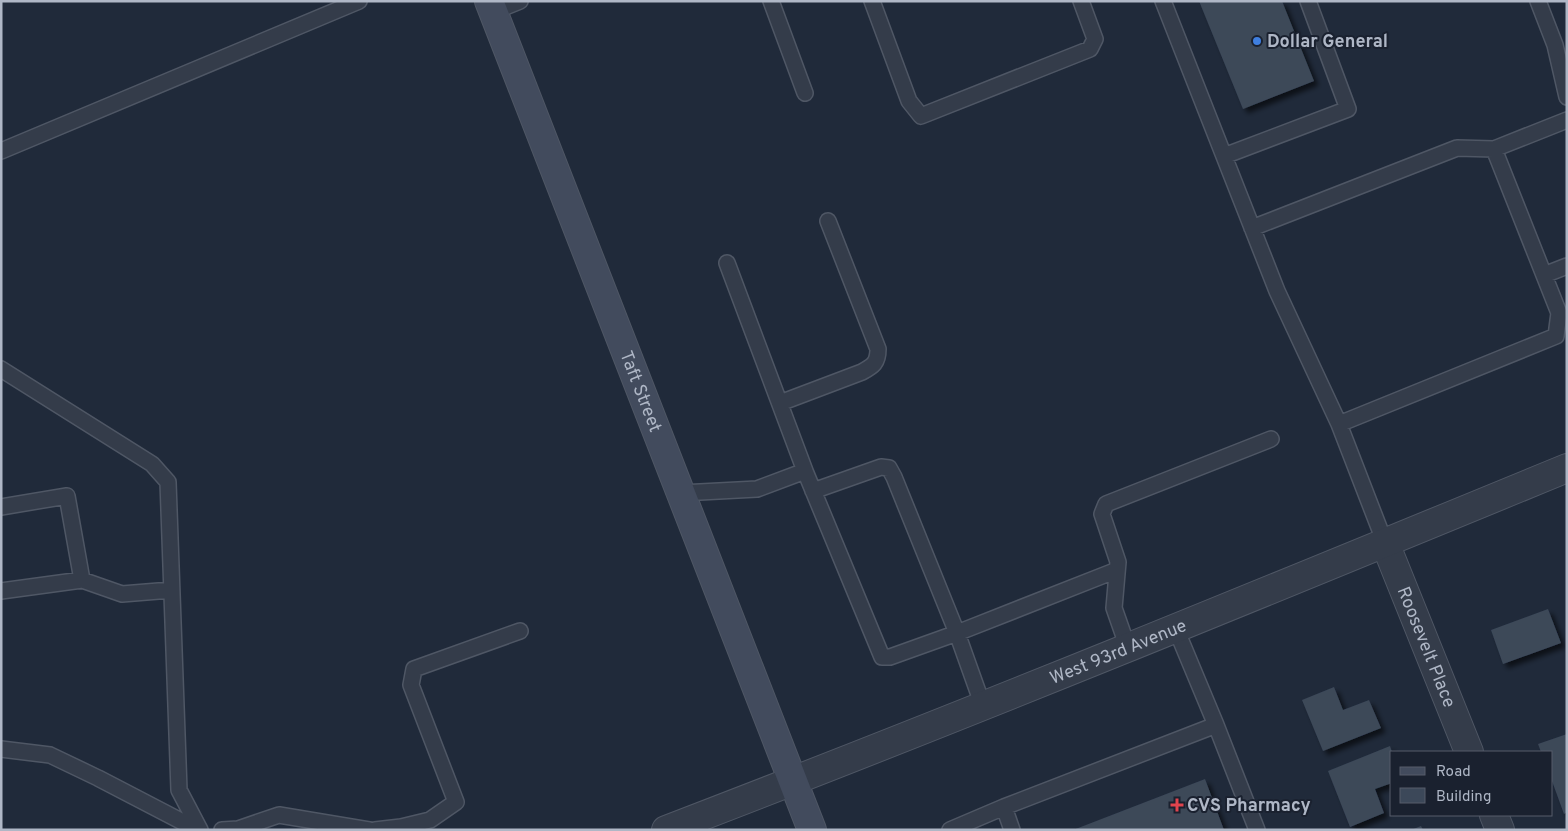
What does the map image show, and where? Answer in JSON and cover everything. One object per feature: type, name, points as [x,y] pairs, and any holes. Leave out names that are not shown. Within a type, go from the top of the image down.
[{"type":"main road","name":"Taft Street","points":[[491,7],[812,830]]},
{"type":"street","name":"West 93rd Avenue","points":[[666,830],[1176,629],[1567,468]]},
{"type":"street","name":"Roosevelt Place","points":[[1385,543],[1469,751]]},
{"type":"street","points":[[1494,816],[1500,830]]},
{"type":"lane","points":[[1,151],[359,1]]},
{"type":"lane","points":[[491,7],[520,1]]},
{"type":"lane","points":[[771,1],[805,93]]},
{"type":"lane","points":[[872,1],[909,101],[921,116],[1090,49],[1095,39],[1081,1]]},
{"type":"lane","points":[[1163,1],[1277,291],[1339,424],[1385,543]]},
{"type":"lane","points":[[1224,156],[1348,109],[1308,1]]},
{"type":"lane","points":[[1538,1],[1561,42],[1567,97]]},
{"type":"lane","points":[[1252,228],[1457,148],[1494,149],[1567,120]]},
{"type":"lane","points":[[1339,424],[1556,336],[1559,313],[1494,149]]},
{"type":"lane","points":[[780,403],[862,372],[872,366],[878,358],[878,349],[828,221]]},
{"type":"lane","points":[[727,263],[813,491],[882,657],[890,657],[957,633],[1117,570]]},
{"type":"lane","points":[[1544,275],[1567,266]]},
{"type":"lane","points":[[1,370],[152,464],[168,482],[179,790],[199,830]]},
{"type":"lane","points":[[1128,648],[1114,608],[1118,562],[1102,514],[1106,504],[1271,439]]},
{"type":"lane","points":[[813,491],[881,467],[889,468],[957,633],[983,706]]},
{"type":"lane","points":[[681,493],[757,489],[806,472]]},
{"type":"lane","points":[[1,506],[67,496],[82,580]]},
{"type":"lane","points":[[1,590],[82,580],[122,594],[171,590]]},
{"type":"lane","points":[[1176,629],[1257,830]]},
{"type":"lane","points":[[374,830],[401,827],[430,820],[456,802],[412,685],[414,669],[520,631]]},
{"type":"lane","points":[[950,830],[1004,806],[1216,725]]},
{"type":"lane","points":[[1,748],[50,755],[199,830]]},
{"type":"lane","points":[[1004,806],[1012,830]]},
{"type":"lane","points":[[222,830],[238,828],[279,815],[369,830]]},
{"type":"building","name":"Dollar General","points":[[1199,1],[1282,1],[1314,81],[1243,109]]},
{"type":"building","points":[[1548,609],[1561,643],[1503,664],[1491,630]]},
{"type":"building","points":[[1334,687],[1343,710],[1369,700],[1381,728],[1323,751],[1302,700]]},
{"type":"building","points":[[1567,734],[1567,812],[1564,814],[1553,784],[1553,751],[1541,751],[1538,744]]},
{"type":"building","points":[[1390,746],[1392,751],[1390,751],[1390,784],[1375,789],[1384,813],[1350,827],[1328,771]]},
{"type":"building","name":"CVS Pharmacy","points":[[1205,779],[1224,830],[1073,830]]},
{"type":"building","points":[[1421,826],[1423,830],[1411,830]]},
{"type":"place","name":"Dollar General","points":[[1257,41]]},
{"type":"place","name":"CVS Pharmacy","points":[[1177,805]]}]
